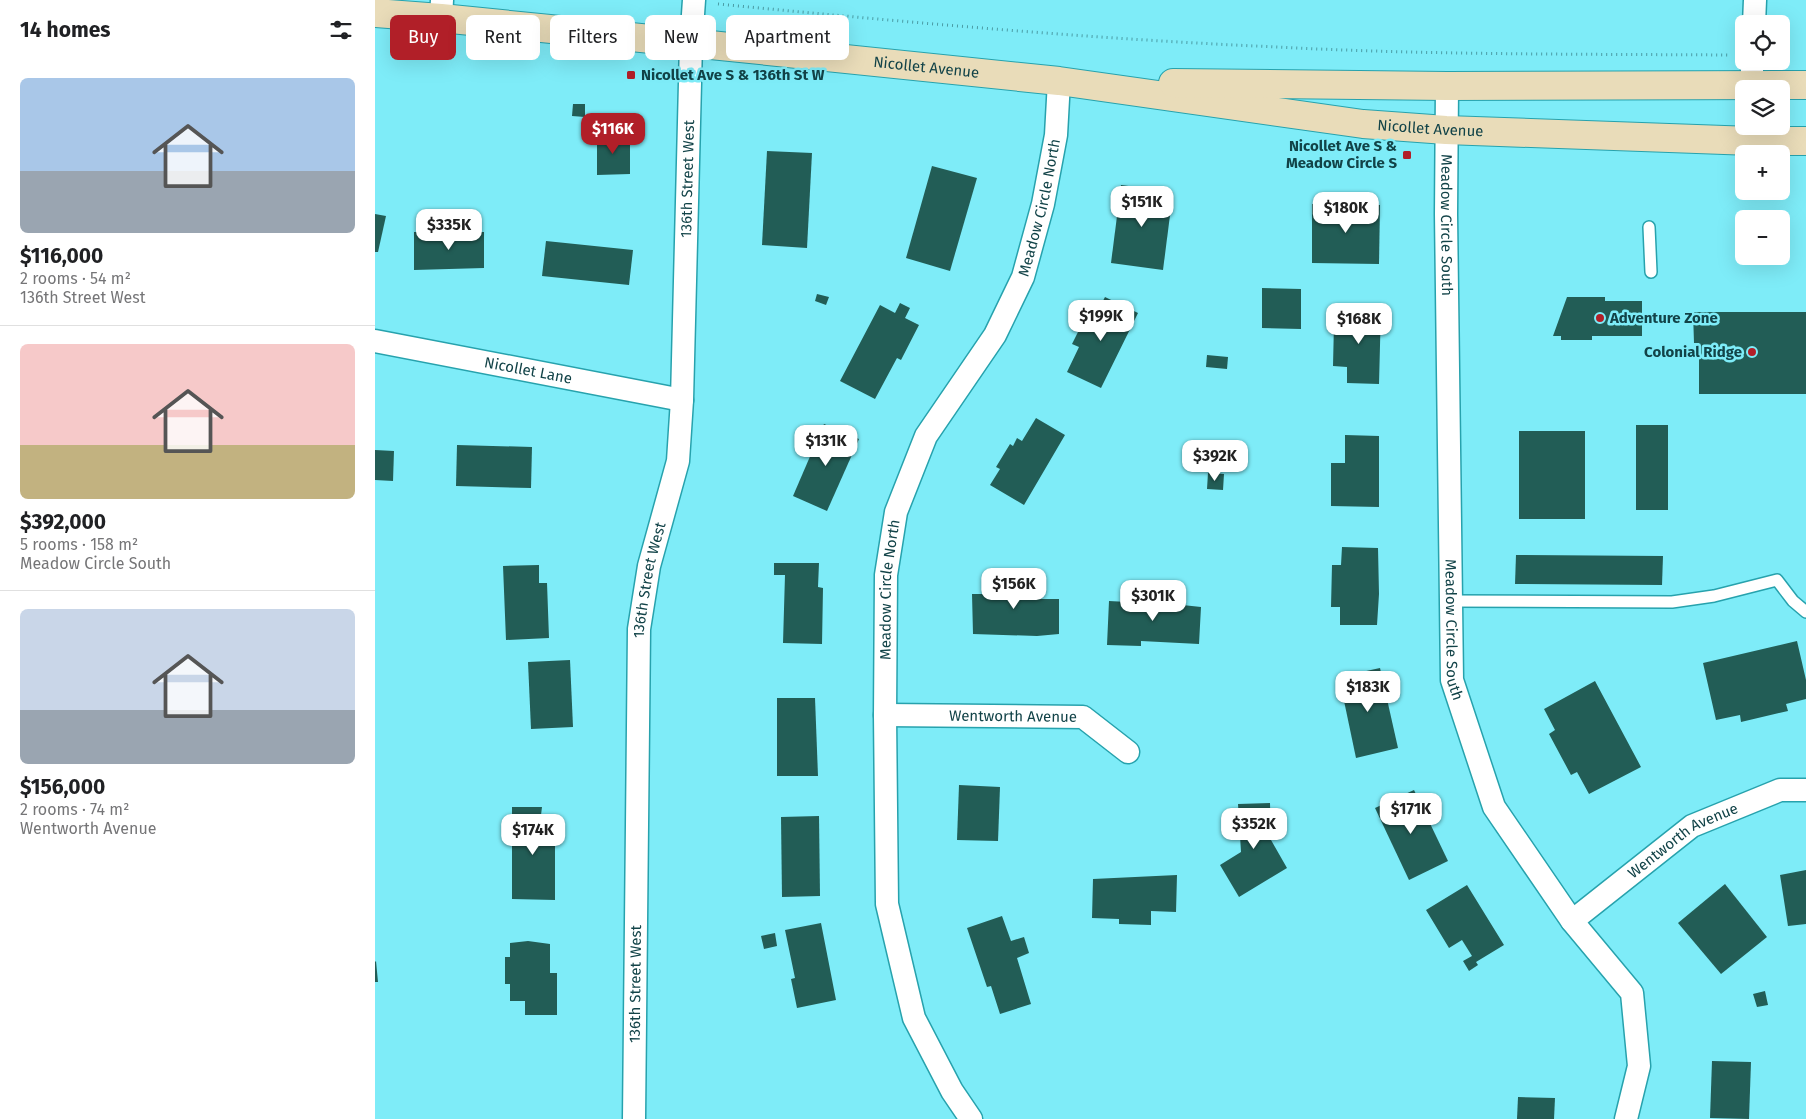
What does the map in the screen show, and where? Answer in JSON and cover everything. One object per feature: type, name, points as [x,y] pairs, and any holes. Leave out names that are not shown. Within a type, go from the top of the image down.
[{"type":"main road","name":"Nicollet Avenue","points":[[375,13],[442,9],[645,37]]},
{"type":"main road","name":"Nicollet Avenue","points":[[716,46],[1059,81],[1363,124],[1446,130],[1735,133]]},
{"type":"main road","name":"Nicollet Avenue","points":[[1059,81],[1447,86],[1747,72],[1806,85]]},
{"type":"main road","name":"Nicollet Avenue","points":[[1766,135],[1806,141]]},
{"type":"street","points":[[1754,15],[1755,0]]},
{"type":"street","name":"136th Street West","points":[[693,15],[694,1]]},
{"type":"street","name":"136th Street West","points":[[635,1119],[639,629],[649,566],[678,461],[682,400],[691,60]]},
{"type":"street","name":"Meadow Circle North","points":[[971,1119],[952,1092],[913,1018],[887,904],[886,575],[896,512],[925,436],[995,335],[1023,277],[1043,204],[1056,135],[1059,81]]},
{"type":"street","name":"Meadow Circle South","points":[[1447,86],[1452,680],[1494,807],[1572,921],[1632,992],[1639,1066],[1626,1119]]},
{"type":"street","name":"Nicollet Lane","points":[[375,341],[682,400]]},
{"type":"street","name":"Wentworth Avenue","points":[[885,715],[1083,718],[1128,752]]},
{"type":"street","name":"Wentworth Avenue","points":[[1572,921],[1692,826],[1780,790],[1806,790]]},
{"type":"lane","points":[[1649,228],[1651,272]]},
{"type":"lane","points":[[1451,601],[1672,602],[1714,596],[1777,580],[1793,601],[1806,612]]},
{"type":"path","points":[[694,1],[837,15],[1131,39],[1279,48],[1533,54],[1747,72]]},
{"type":"building","points":[[573,104],[585,104],[585,117],[572,116]]},
{"type":"building","points":[[597,135],[630,135],[630,174],[597,175]]},
{"type":"building","points":[[767,151],[812,153],[807,248],[762,245]]},
{"type":"building","points":[[932,166],[977,178],[950,271],[906,258]]},
{"type":"building","points":[[1121,185],[1173,192],[1163,270],[1111,263]]},
{"type":"building","points":[[1312,204],[1380,205],[1379,264],[1312,263]]},
{"type":"building","points":[[375,214],[386,216],[378,252],[375,252]]},
{"type":"building","points":[[414,232],[484,232],[484,268],[414,270]]},
{"type":"building","points":[[546,241],[633,250],[629,285],[542,276]]},
{"type":"building","points":[[1262,288],[1301,289],[1301,329],[1262,328]]},
{"type":"building","points":[[817,294],[829,297],[826,305],[815,301]]},
{"type":"building","points":[[1105,297],[1138,313],[1101,388],[1067,372],[1079,347],[1072,344],[1086,316],[1093,320]]},
{"type":"building","name":"Adventure Zone","points":[[1567,297],[1605,297],[1605,301],[1642,301],[1642,336],[1592,336],[1592,340],[1561,340],[1561,336],[1553,336]]},
{"type":"building","points":[[900,303],[910,308],[905,318],[919,325],[901,360],[897,358],[875,399],[840,381],[880,305],[895,313]]},
{"type":"building","points":[[1349,306],[1381,307],[1379,384],[1347,383],[1347,367],[1333,366],[1334,323],[1348,323]]},
{"type":"building","name":"Colonial Ridge","points":[[1693,312],[1806,312],[1806,394],[1699,394],[1699,343],[1694,343]]},
{"type":"building","points":[[1207,355],[1228,357],[1227,369],[1206,367]]},
{"type":"building","points":[[1036,418],[1065,435],[1024,505],[990,485],[1000,469],[996,467],[1010,444],[1013,446],[1017,438],[1022,441]]},
{"type":"building","points":[[824,424],[859,439],[827,511],[793,496]]},
{"type":"building","points":[[1636,425],[1668,425],[1668,510],[1636,510]]},
{"type":"building","points":[[1519,431],[1585,431],[1585,519],[1519,519]]},
{"type":"building","points":[[1345,435],[1379,436],[1379,507],[1331,506],[1331,463],[1345,463]]},
{"type":"building","points":[[457,445],[532,447],[531,488],[456,486]]},
{"type":"building","points":[[375,450],[394,451],[393,481],[375,480]]},
{"type":"building","points":[[1208,473],[1224,474],[1223,490],[1207,489]]},
{"type":"building","points":[[1342,547],[1378,548],[1379,594],[1377,625],[1340,625],[1340,607],[1331,607],[1332,565],[1341,565]]},
{"type":"building","points":[[1516,555],[1663,556],[1662,585],[1515,584]]},
{"type":"building","points":[[774,563],[819,563],[818,587],[823,588],[822,644],[783,643],[785,575],[774,575]]},
{"type":"building","points":[[539,565],[539,583],[547,583],[549,638],[506,640],[503,566]]},
{"type":"building","points":[[994,572],[1024,572],[1024,594],[1035,594],[1035,599],[1059,599],[1059,634],[1037,636],[973,634],[972,594],[994,594]]},
{"type":"building","points":[[1147,593],[1165,594],[1164,603],[1201,607],[1199,644],[1141,641],[1141,646],[1107,645],[1109,601],[1146,603]]},
{"type":"building","points":[[1797,641],[1806,680],[1806,699],[1786,704],[1788,711],[1741,722],[1740,715],[1716,720],[1703,663]]},
{"type":"building","points":[[570,660],[573,727],[531,729],[528,662]]},
{"type":"building","points":[[1380,668],[1398,748],[1356,758],[1339,677]]},
{"type":"building","points":[[1595,681],[1641,767],[1589,794],[1577,772],[1571,775],[1549,734],[1555,730],[1544,709]]},
{"type":"building","points":[[777,698],[815,698],[818,776],[777,776]]},
{"type":"building","points":[[959,785],[1000,787],[998,841],[957,840]]},
{"type":"building","points":[[1414,790],[1448,861],[1409,880],[1375,808]]},
{"type":"building","points":[[1270,803],[1271,840],[1287,868],[1239,897],[1220,865],[1241,852],[1238,804]]},
{"type":"building","points":[[512,807],[542,807],[540,823],[555,823],[555,900],[512,899]]},
{"type":"building","points":[[819,816],[820,896],[782,897],[781,817]]},
{"type":"building","points":[[1806,870],[1806,924],[1788,926],[1780,875]]},
{"type":"building","points":[[1177,875],[1176,912],[1151,911],[1151,925],[1119,924],[1119,919],[1092,918],[1093,879]]},
{"type":"building","points":[[1725,884],[1767,937],[1721,974],[1678,923]]},
{"type":"building","points":[[1467,885],[1504,945],[1476,962],[1478,965],[1469,971],[1463,961],[1472,956],[1462,940],[1449,948],[1426,910]]},
{"type":"building","points":[[1002,916],[1011,941],[1024,937],[1029,953],[1017,958],[1031,1004],[1000,1014],[991,986],[987,987],[967,928]]},
{"type":"building","points":[[821,923],[836,1000],[797,1008],[791,979],[795,978],[785,930]]},
{"type":"building","points":[[775,933],[777,946],[764,949],[761,936]]},
{"type":"building","points":[[528,941],[550,944],[550,973],[557,973],[557,1015],[525,1015],[525,1001],[510,1001],[510,984],[505,984],[505,957],[510,957],[510,943]]},
{"type":"building","points":[[376,961],[378,982],[375,982]]},
{"type":"building","points":[[1765,991],[1768,1005],[1757,1007],[1753,994]]},
{"type":"building","points":[[1712,1061],[1751,1062],[1749,1119],[1710,1118]]},
{"type":"building","points":[[1518,1097],[1555,1098],[1554,1119],[1517,1119]]},
{"type":"place","name":"Nicollet Ave S & 136th St W","points":[[631,75]]},
{"type":"place","name":"Nicollet Ave S & Meadow Circle S","points":[[1407,155]]},
{"type":"place","name":"Adventure Zone","points":[[1600,318]]},
{"type":"place","name":"Colonial Ridge","points":[[1752,352]]}]
